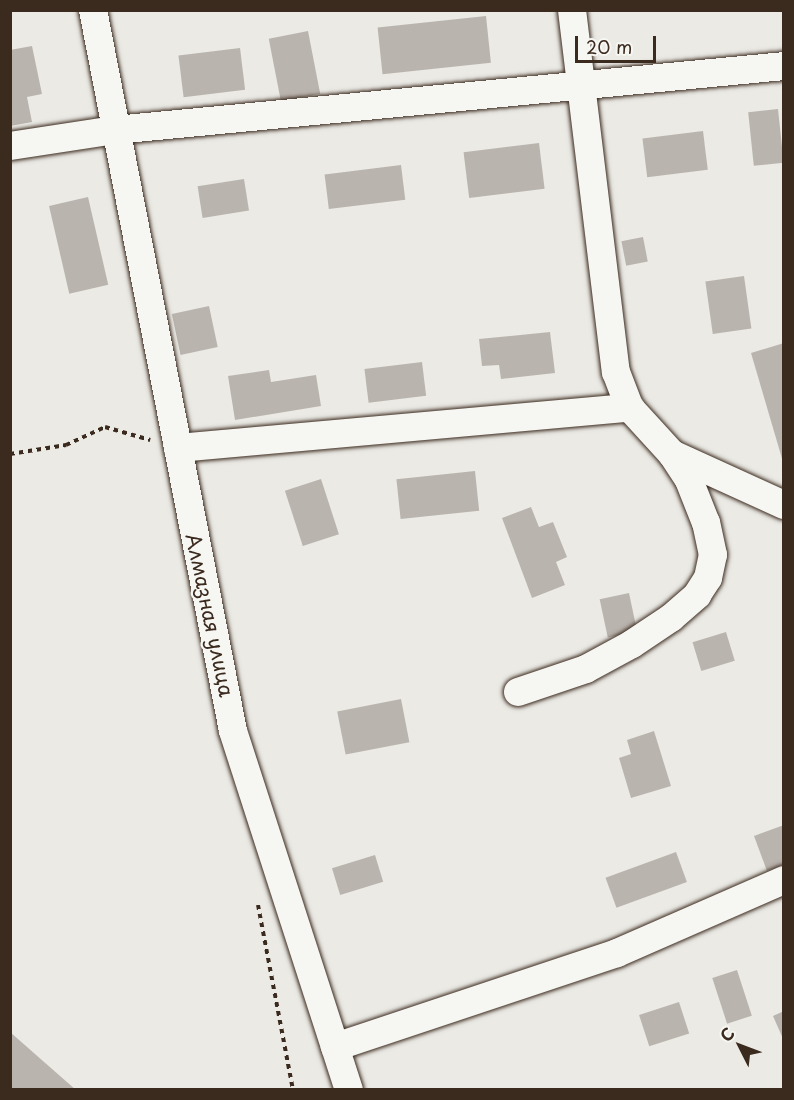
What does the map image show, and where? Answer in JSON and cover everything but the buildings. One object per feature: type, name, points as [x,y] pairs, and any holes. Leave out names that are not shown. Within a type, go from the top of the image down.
[{"type":"street","name":"Алмазная улица","points":[[93,10],[233,731],[349,1089]]},
{"type":"street","points":[[518,693],[586,669],[632,644],[671,618],[697,595],[708,578],[713,555],[706,523],[688,480],[672,454],[630,408],[616,372],[572,10]]},
{"type":"street","points":[[10,146],[115,130],[783,66]]},
{"type":"street","points":[[178,448],[630,408]]},
{"type":"street","points":[[672,454],[783,505]]},
{"type":"street","points":[[335,1047],[617,953],[783,880]]},
{"type":"path","points":[[10,454],[66,446],[105,427],[178,448]]}]
